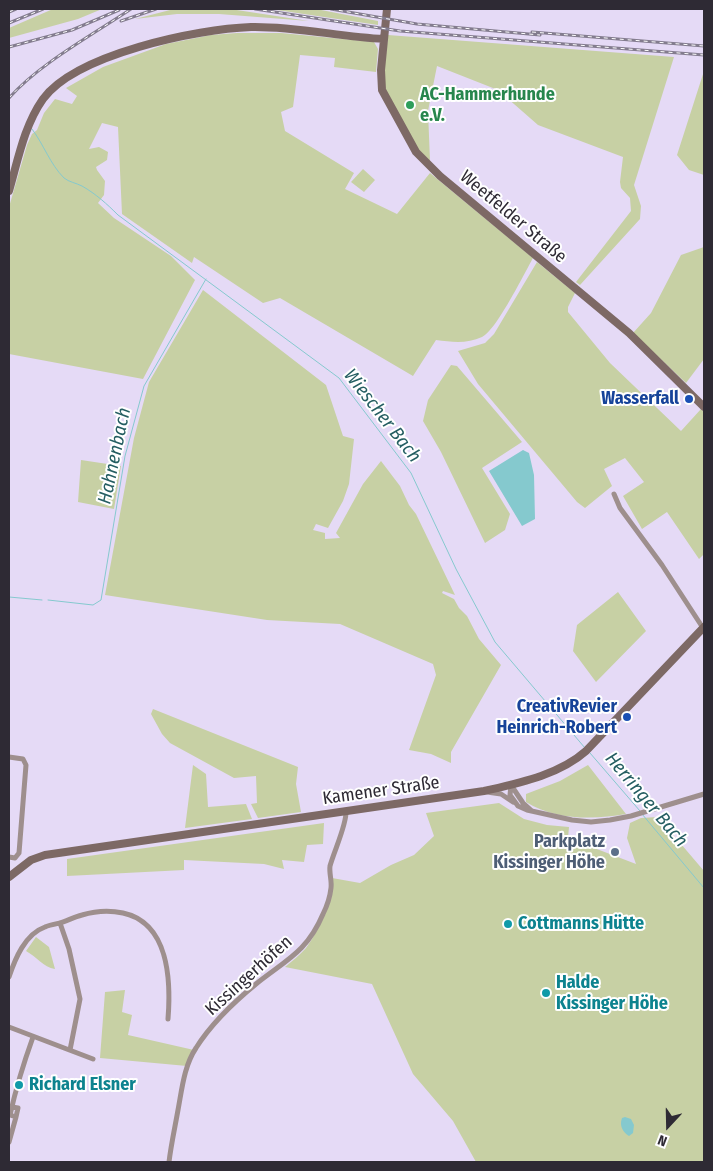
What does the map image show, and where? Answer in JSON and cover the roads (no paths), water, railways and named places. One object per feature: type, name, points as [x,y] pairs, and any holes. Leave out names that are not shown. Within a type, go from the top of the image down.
[{"type":"street","name":"Weetfelder Straße","points":[[386,9],[381,70],[382,90],[416,152],[440,176],[629,333],[704,407]]},
{"type":"street","points":[[9,191],[21,147],[32,118],[39,106],[59,83],[93,63],[120,53],[181,37],[237,28],[265,28],[384,39]]},
{"type":"street","points":[[614,494],[620,508],[662,565],[703,627]]},
{"type":"street","name":"Kamener Straße","points":[[9,877],[31,860],[45,855],[484,791],[550,773],[581,756],[703,627]]},
{"type":"street","points":[[9,757],[23,759],[26,765],[19,853],[15,858],[9,857]]},
{"type":"street","points":[[511,784],[510,795],[518,806]]},
{"type":"street","points":[[511,784],[523,803],[532,811]]},
{"type":"street","points":[[484,791],[501,794],[518,806],[532,811],[572,820],[591,822],[631,816],[704,794]]},
{"type":"street","name":"Kissingerhöfen","points":[[169,1162],[184,1080],[191,1056],[200,1041],[227,1011],[255,985],[304,947],[314,933],[328,900],[331,888],[330,869],[334,849],[346,821],[346,811]]},
{"type":"street","points":[[9,977],[21,950],[34,934],[44,927],[60,924],[83,915],[107,911],[128,914],[146,924],[159,942],[167,969],[169,986],[168,1019]]},
{"type":"street","points":[[60,924],[69,949],[80,999],[70,1050]]},
{"type":"street","points":[[9,1027],[93,1059]]},
{"type":"street","points":[[9,1142],[16,1116],[10,1115],[21,1069],[33,1036]]},
{"type":"waterway","name":"Wiescher Bach","points":[[32,129],[55,167],[64,178],[92,192],[118,215],[339,378],[411,473],[456,569],[495,642],[585,748]]},
{"type":"waterway","name":"Hahnenbach","points":[[48,600],[93,605],[101,600],[125,456],[144,386],[206,279]]},
{"type":"waterway","name":"Hahnenbach","points":[[9,597],[42,600]]},
{"type":"waterway","name":"Herringer Bach","points":[[590,753],[640,811]]},
{"type":"waterway","name":"Herringer Bach","points":[[642,814],[704,888]]},
{"type":"railway","points":[[9,12],[16,9]]},
{"type":"railway","points":[[9,23],[43,9]]},
{"type":"railway","points":[[9,98],[35,73],[131,9]]},
{"type":"railway","points":[[121,21],[156,9]]},
{"type":"railway","points":[[255,9],[400,31],[704,55]]},
{"type":"railway","points":[[331,9],[417,24],[540,35]]},
{"type":"railway","points":[[9,47],[72,30],[119,10]]},
{"type":"railway","points":[[532,32],[704,46]]},
{"type":"place","name":"AC-Hammerhunde e.V.","points":[[410,105]]},
{"type":"place","name":"Wasserfall","points":[[689,399]]},
{"type":"place","name":"CreativRevier Heinrich-Robert","points":[[627,717]]},
{"type":"place","name":"Parkplatz Kissinger Höhe","points":[[615,852]]},
{"type":"place","name":"Cottmanns Hütte","points":[[508,924]]},
{"type":"place","name":"Halde Kissinger Höhe","points":[[546,993]]},
{"type":"place","name":"Richard Elsner","points":[[19,1085]]}]
